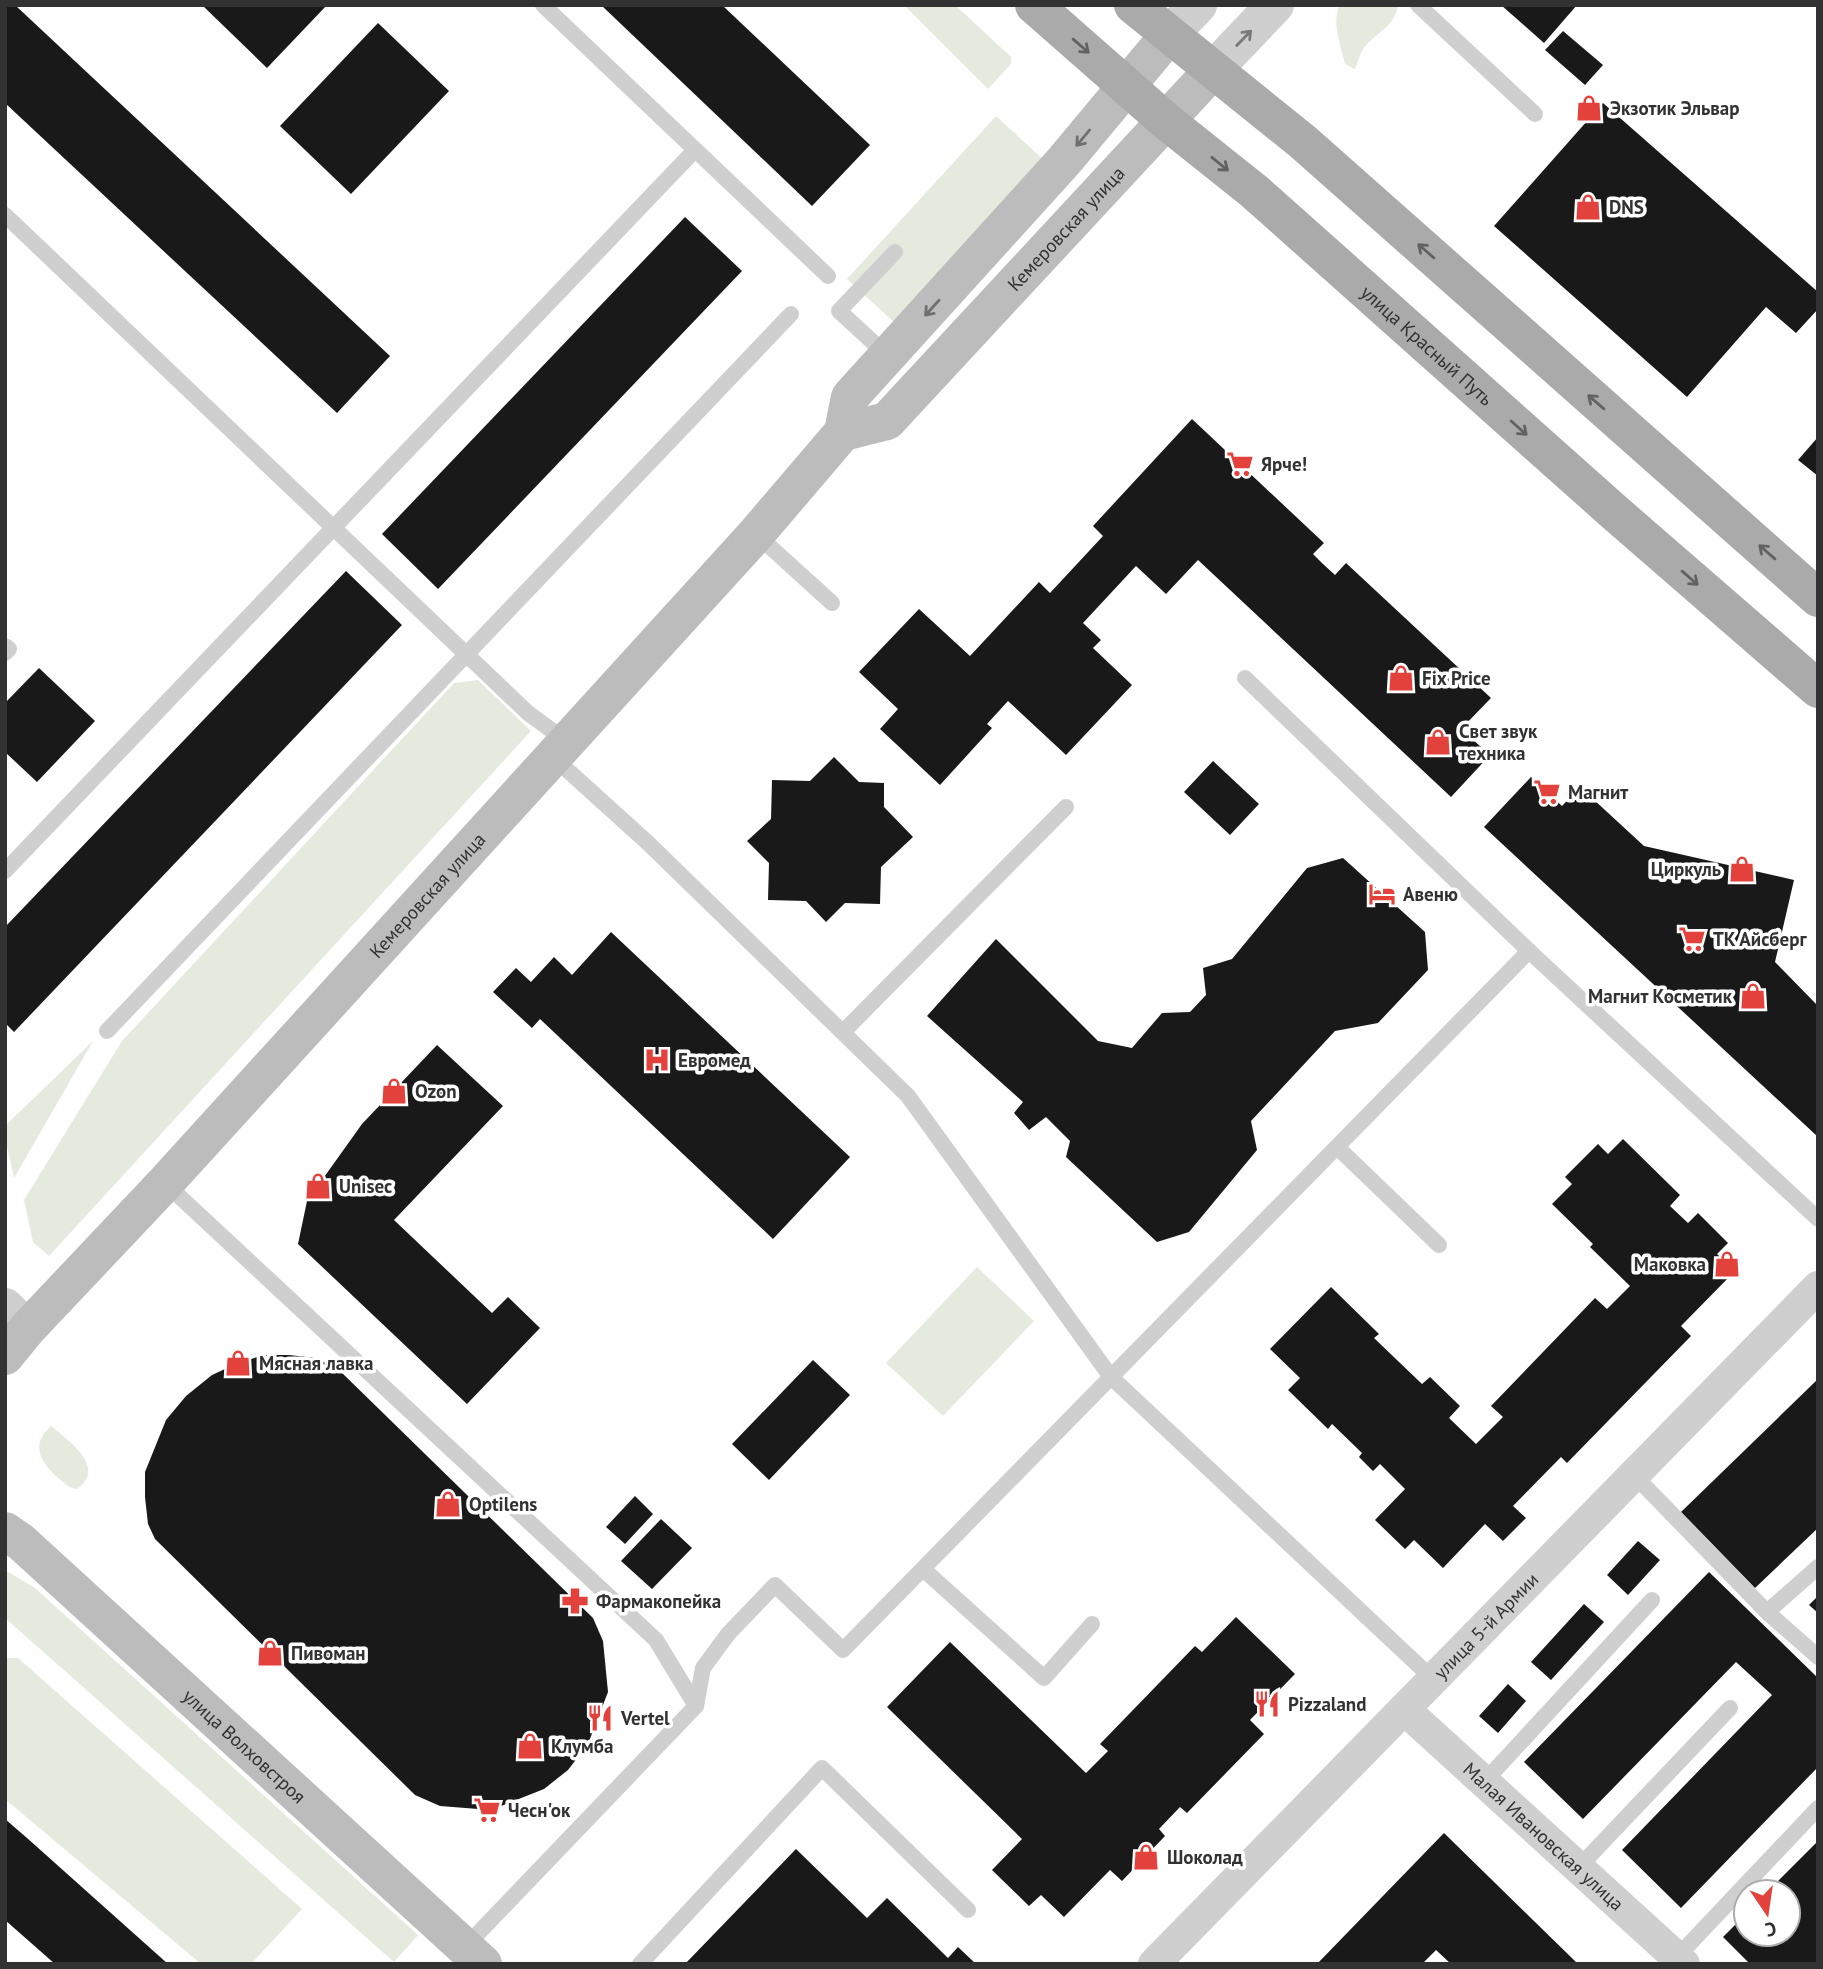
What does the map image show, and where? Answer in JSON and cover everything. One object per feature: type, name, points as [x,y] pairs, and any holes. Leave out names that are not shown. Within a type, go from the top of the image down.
[{"type":"main road","name":"улица Красный Путь","points":[[1034,5],[1166,121],[1255,192],[1613,511],[1818,688]]},
{"type":"main road","points":[[1133,5],[1303,142],[1818,597]]},
{"type":"main road","points":[[844,432],[850,397],[1064,162],[1169,35]]},
{"type":"main road","name":"Кемеровская улица","points":[[12,1331],[165,1183],[756,534],[844,432],[887,421],[1213,70]]},
{"type":"main road","name":"улица Волховстроя","points":[[5,1531],[21,1542],[474,1955]]},
{"type":"street","points":[[1169,35],[1198,5]]},
{"type":"street","name":"Кемеровская улица","points":[[1213,70],[1275,5]]},
{"type":"street","name":"улица 5-й Армии","points":[[1154,1964],[1818,1287]]},
{"type":"street","name":"Малая Ивановская улица","points":[[1404,1709],[1680,1960]]},
{"type":"lane","points":[[543,5],[828,276]]},
{"type":"lane","points":[[1418,5],[1535,114]]},
{"type":"lane","points":[[5,872],[695,150]]},
{"type":"lane","points":[[5,215],[528,713],[658,852],[908,1096],[1111,1377],[1433,1679]]},
{"type":"lane","points":[[888,356],[839,311],[895,253]]},
{"type":"lane","points":[[107,1031],[791,314]]},
{"type":"lane","points":[[756,534],[832,603]]},
{"type":"lane","points":[[5,646],[9,649],[5,653]]},
{"type":"lane","points":[[1245,678],[1529,951],[1818,1219]]},
{"type":"lane","points":[[843,1032],[1066,807]]},
{"type":"lane","points":[[474,1955],[696,1706],[703,1668],[728,1634],[775,1585],[843,1650],[1529,951]]},
{"type":"lane","points":[[1337,1147],[1439,1245]]},
{"type":"lane","points":[[165,1183],[656,1640],[696,1706]]},
{"type":"lane","points":[[1634,1475],[1768,1612],[1818,1657]]},
{"type":"lane","points":[[1768,1612],[1818,1567]]},
{"type":"lane","points":[[923,1569],[1044,1678],[1092,1625]]},
{"type":"lane","points":[[1485,1782],[1651,1600]]},
{"type":"lane","points":[[1579,1867],[1730,1708]]},
{"type":"lane","points":[[640,1964],[822,1768],[968,1910]]},
{"type":"lane","points":[[1680,1960],[1818,1808]]},
{"type":"shaded area","points":[[904,5],[955,5],[1011,57],[1011,64],[988,89]]},
{"type":"shaded area","points":[[1340,5],[1398,5],[1393,19],[1363,50],[1355,69],[1345,64],[1339,42],[1336,19]]},
{"type":"shaded area","points":[[996,116],[1046,162],[897,325],[847,279]]},
{"type":"shaded area","points":[[478,680],[531,731],[49,1256],[33,1242],[24,1200],[122,1041],[454,683]]},
{"type":"shaded area","points":[[93,1041],[14,1178],[5,1126]]},
{"type":"shaded area","points":[[977,1267],[1034,1321],[943,1416],[886,1363]]},
{"type":"shaded area","points":[[51,1426],[75,1447],[87,1464],[85,1481],[77,1489],[58,1478],[42,1459],[39,1446]]},
{"type":"shaded area","points":[[5,1570],[35,1588],[418,1935],[394,1962],[5,1618]]},
{"type":"shaded area","points":[[5,1658],[18,1658],[302,1909],[251,1964],[201,1964],[5,1799]]},
{"type":"building","points":[[5,5],[15,5],[390,356],[337,413],[5,103]]},
{"type":"building","points":[[202,5],[327,5],[267,68]]},
{"type":"building","points":[[601,5],[722,5],[870,145],[812,206]]},
{"type":"building","points":[[1501,5],[1577,5],[1544,43]]},
{"type":"building","points":[[378,23],[449,91],[351,194],[280,126]]},
{"type":"building","points":[[1563,31],[1603,65],[1585,85],[1545,50]]},
{"type":"building","points":[[1603,103],[1818,292],[1818,309],[1796,333],[1766,307],[1687,397],[1494,226]]},
{"type":"building","points":[[685,217],[742,271],[438,589],[382,534]]},
{"type":"building","points":[[1192,419],[1324,543],[1313,554],[1323,564],[1335,575],[1346,563],[1491,698],[1461,729],[1490,755],[1451,797],[1198,560],[1166,594],[1136,566],[1083,623],[1101,640],[1093,648],[1132,685],[1066,755],[1008,701],[987,724],[992,728],[940,785],[880,729],[898,709],[859,672],[919,609],[970,656],[1039,582],[1050,593],[1103,536],[1093,526]]},
{"type":"building","points":[[1818,437],[1818,476],[1798,460]]},
{"type":"building","points":[[346,571],[402,625],[14,1032],[5,1023],[5,927]]},
{"type":"building","points":[[39,668],[95,721],[37,782],[5,752],[5,703]]},
{"type":"building","points":[[834,757],[859,782],[884,783],[884,807],[913,837],[881,867],[880,904],[845,903],[826,922],[806,901],[768,900],[769,863],[747,841],[771,819],[772,780],[810,781]]},
{"type":"building","points":[[1213,761],[1259,804],[1230,835],[1184,792]]},
{"type":"building","name":"ТК Айсберг","points":[[1531,777],[1562,806],[1580,787],[1644,846],[1794,880],[1775,962],[1818,1006],[1818,1137],[1484,827]]},
{"type":"building","points":[[1343,858],[1425,932],[1428,970],[1378,1023],[1335,1031],[1251,1121],[1257,1150],[1189,1232],[1157,1242],[1066,1157],[1070,1141],[1046,1117],[1029,1130],[1014,1113],[1023,1102],[927,1016],[996,939],[1098,1041],[1132,1048],[1162,1013],[1190,1012],[1206,995],[1203,968],[1232,959],[1307,868]]},
{"type":"building","points":[[611,932],[850,1157],[773,1239],[540,1019],[532,1028],[493,992],[516,968],[531,982],[554,957],[572,975]]},
{"type":"building","points":[[437,1045],[503,1106],[394,1220],[492,1313],[508,1297],[540,1328],[467,1404],[298,1244],[307,1201],[362,1124]]},
{"type":"building","points":[[1623,1139],[1680,1195],[1670,1206],[1688,1223],[1698,1213],[1728,1243],[1717,1254],[1735,1271],[1681,1326],[1691,1336],[1567,1463],[1561,1457],[1513,1506],[1526,1518],[1503,1541],[1485,1524],[1443,1568],[1414,1540],[1405,1549],[1375,1520],[1405,1489],[1380,1464],[1373,1471],[1359,1457],[1362,1453],[1332,1424],[1328,1429],[1288,1390],[1300,1378],[1270,1349],[1331,1287],[1379,1334],[1374,1338],[1422,1384],[1430,1377],[1460,1406],[1449,1418],[1476,1444],[1503,1417],[1491,1406],[1595,1298],[1607,1309],[1630,1286],[1590,1247],[1593,1244],[1552,1204],[1572,1184],[1565,1177],[1598,1144],[1608,1154]]},
{"type":"building","points":[[264,1355],[316,1358],[338,1369],[593,1618],[603,1641],[608,1692],[588,1744],[568,1770],[544,1789],[491,1810],[440,1806],[415,1795],[155,1539],[148,1524],[145,1472],[166,1420],[186,1396],[212,1375]]},
{"type":"building","points":[[813,1360],[850,1395],[769,1480],[732,1444]]},
{"type":"building","points":[[1818,1379],[1818,1528],[1755,1588],[1681,1512]]},
{"type":"building","points":[[635,1496],[653,1514],[625,1544],[606,1527]]},
{"type":"building","points":[[661,1519],[692,1548],[652,1589],[621,1561]]},
{"type":"building","points":[[1638,1541],[1660,1560],[1628,1595],[1607,1575]]},
{"type":"building","points":[[1709,1572],[1818,1678],[1818,1767],[1681,1908],[1622,1850],[1772,1695],[1736,1662],[1583,1819],[1524,1762]]},
{"type":"building","points":[[1818,1596],[1818,1613],[1809,1605]]},
{"type":"building","points":[[1584,1604],[1604,1622],[1551,1680],[1531,1662]]},
{"type":"building","points":[[1236,1617],[1295,1674],[1250,1720],[1264,1734],[1187,1813],[1180,1807],[1159,1829],[1165,1836],[1122,1881],[1110,1870],[1064,1917],[1041,1895],[1029,1906],[992,1870],[1022,1839],[887,1707],[950,1642],[1086,1773],[1108,1751],[1100,1744],[1195,1646],[1202,1652]]},
{"type":"building","points":[[1508,1684],[1526,1701],[1498,1733],[1479,1716]]},
{"type":"building","points":[[5,1819],[168,1964],[55,1964],[5,1920]]},
{"type":"building","points":[[1444,1833],[1578,1964],[1451,1964],[1436,1950],[1422,1964],[1317,1964]]},
{"type":"building","points":[[1818,1841],[1818,1960],[1814,1964],[1750,1964],[1734,1948],[1802,1948],[1802,1878],[1781,1878]]},
{"type":"building","points":[[796,1849],[867,1918],[887,1898],[948,1958],[958,1947],[976,1964],[685,1964]]},
{"type":"building","points":[[1732,1928],[1732,1946],[1723,1937]]},
{"type":"place","name":"Экзотик Эльвар","points":[[1589,108]]},
{"type":"place","name":"DNS","points":[[1588,207]]},
{"type":"place","name":"Ярче!","points":[[1240,464]]},
{"type":"place","name":"Fix Price","points":[[1401,678]]},
{"type":"place","name":"Свет звук техника","points":[[1438,742]]},
{"type":"place","name":"Магнит","points":[[1547,792]]},
{"type":"place","name":"Циркуль","points":[[1742,869]]},
{"type":"place","name":"Авеню","points":[[1382,894]]},
{"type":"place","name":"ТК Айсберг","points":[[1692,939]]},
{"type":"place","name":"Магнит Косметик","points":[[1753,996]]},
{"type":"place","name":"Евромед","points":[[657,1060]]},
{"type":"place","name":"Ozon","points":[[394,1091]]},
{"type":"place","name":"Unisec","points":[[318,1186]]},
{"type":"place","name":"Маковка","points":[[1727,1264]]},
{"type":"place","name":"Мясная лавка","points":[[238,1363]]},
{"type":"place","name":"Optilens","points":[[448,1504]]},
{"type":"place","name":"Фармакопейка","points":[[575,1601]]},
{"type":"place","name":"Пивоман","points":[[270,1653]]},
{"type":"place","name":"Pizzaland","points":[[1267,1704]]},
{"type":"place","name":"Vertel","points":[[600,1718]]},
{"type":"place","name":"Клумба","points":[[530,1746]]},
{"type":"place","name":"Чесн'ок","points":[[487,1810]]},
{"type":"place","name":"Шоколад","points":[[1146,1857]]}]
